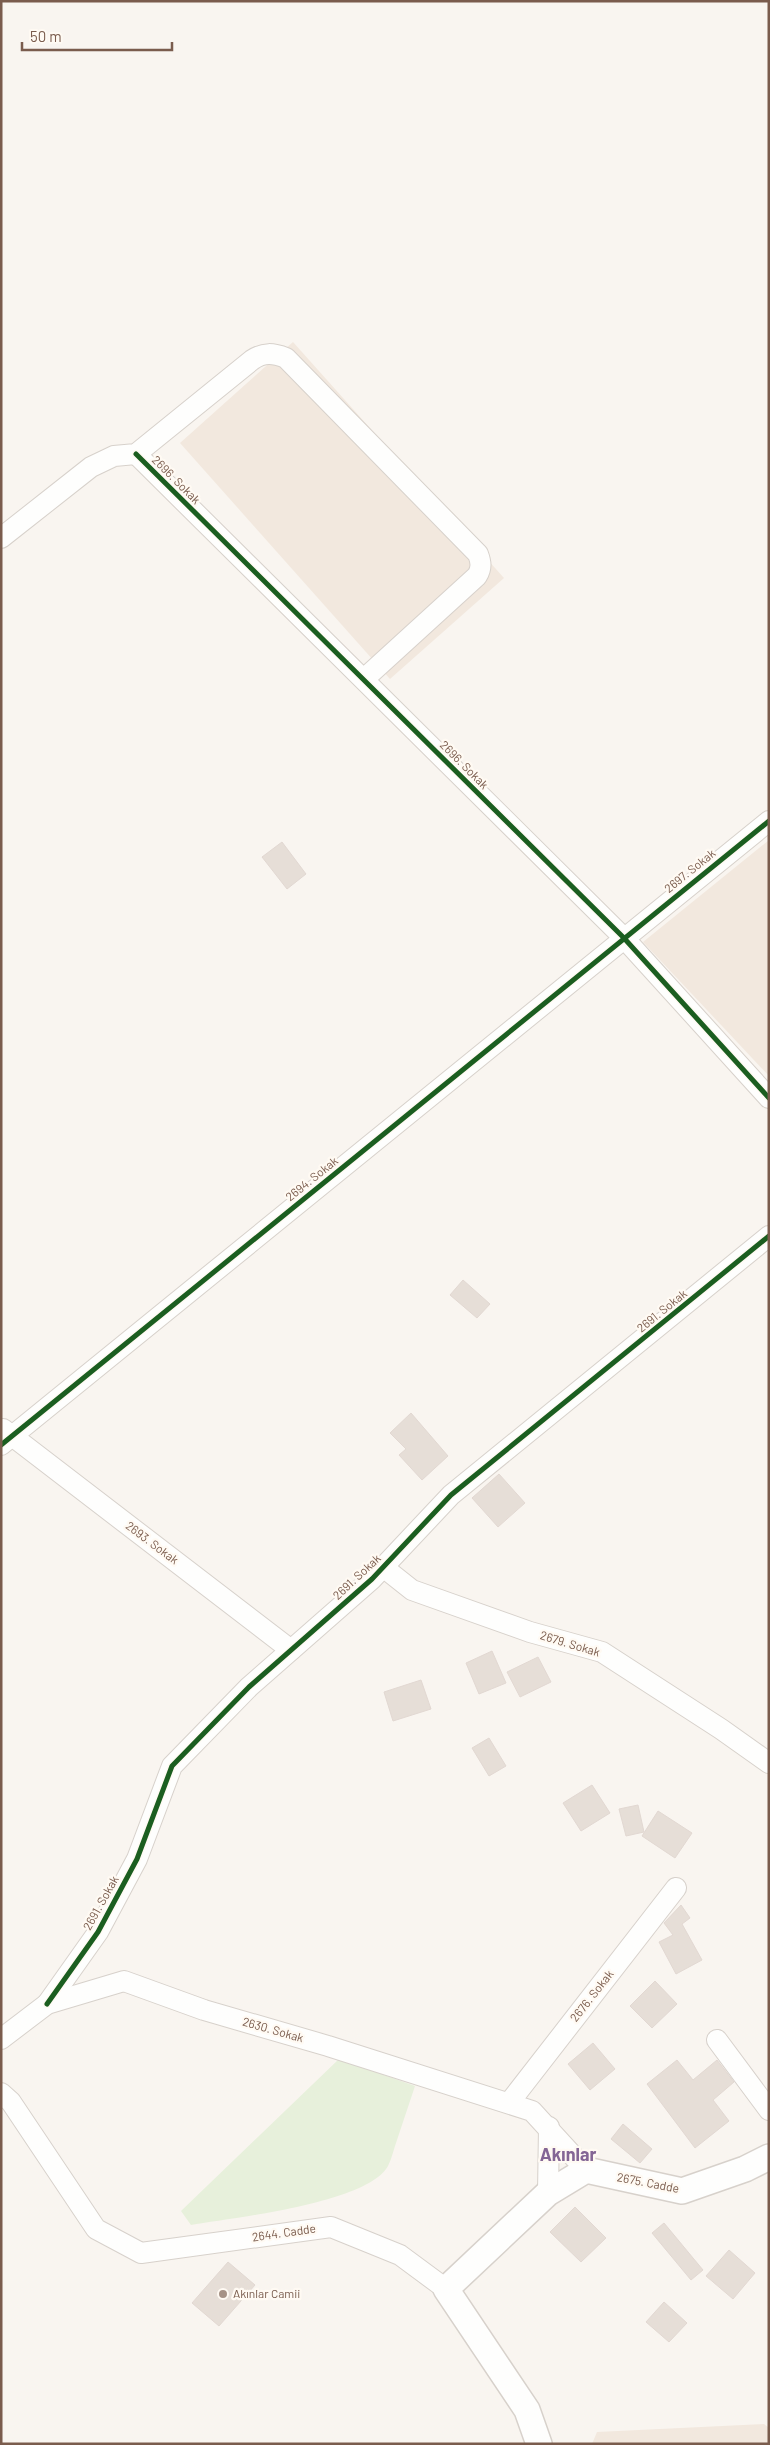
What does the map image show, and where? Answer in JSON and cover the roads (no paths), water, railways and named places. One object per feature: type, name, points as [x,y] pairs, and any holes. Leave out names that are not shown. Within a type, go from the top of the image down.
[{"type":"street","points":[[1,538],[91,467],[114,456],[136,454],[252,360],[271,354],[286,358],[478,554],[480,560],[481,567],[477,576],[364,679]]},
{"type":"street","name":"2696. Sokak","points":[[136,454],[624,937],[769,1098]]},
{"type":"street","name":"2697. Sokak","points":[[624,937],[769,821]]},
{"type":"street","name":"2694. Sokak","points":[[5,1436],[624,937]]},
{"type":"street","name":"2691. Sokak","points":[[48,2004],[98,1932],[137,1859],[172,1766],[250,1686],[383,1568],[451,1495],[769,1236]]},
{"type":"street","name":"2693. Sokak","points":[[5,1436],[291,1650]]},
{"type":"street","name":"2679. Sokak","points":[[383,1568],[412,1590],[530,1632],[602,1652],[721,1729],[769,1763]]},
{"type":"street","name":"2676. Sokak","points":[[509,2103],[676,1888]]},
{"type":"street","name":"2630. Sokak","points":[[1,2039],[48,2004],[124,1980],[204,2010],[328,2046],[532,2110],[586,2170]]},
{"type":"street","points":[[717,2040],[769,2110]]},
{"type":"street","name":"2644. Cadde","points":[[1,2093],[11,2102],[96,2229],[142,2253],[331,2227],[400,2255],[446,2289],[527,2410],[539,2444]]},
{"type":"street","points":[[548,2193],[549,2127]]},
{"type":"street","name":"2675. Cadde","points":[[586,2170],[682,2192],[744,2169],[769,2157]]},
{"type":"street","points":[[446,2289],[548,2193],[586,2170]]},
{"type":"place","name":"Akınlar Camii","points":[[223,2294]]},
{"type":"district","name":"Akınlar","points":[[568,2155]]}]
